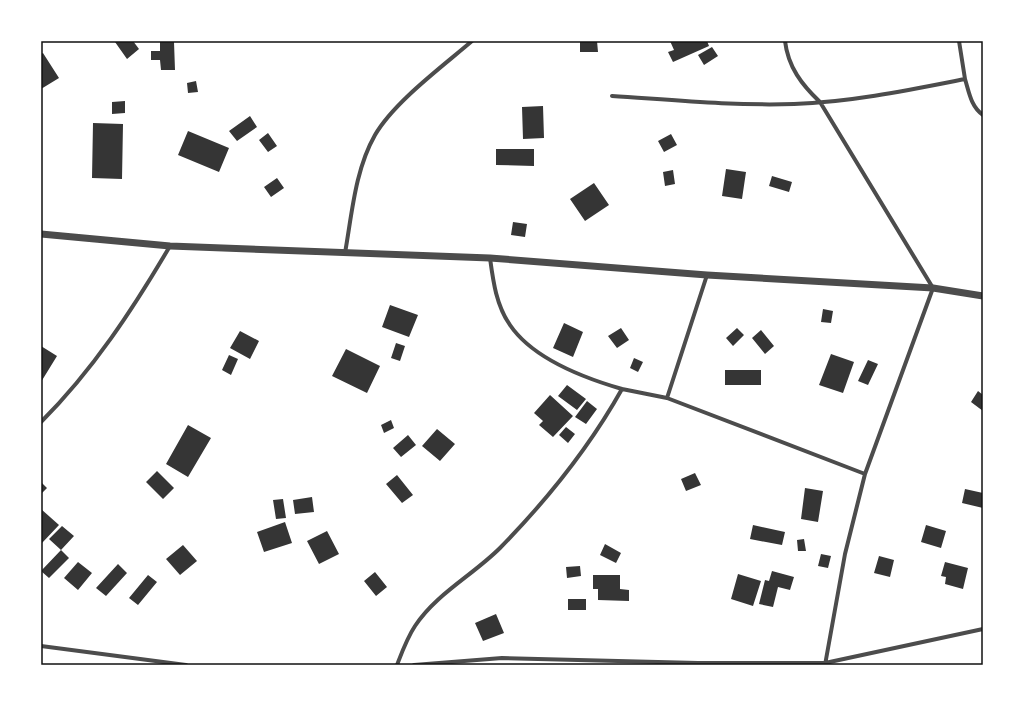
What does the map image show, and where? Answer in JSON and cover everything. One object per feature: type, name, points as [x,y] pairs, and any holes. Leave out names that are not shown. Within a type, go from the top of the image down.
[{"type":"street","points":[[345,253],[356,188],[366,155],[375,134],[386,119],[420,85],[472,41]]},
{"type":"street","points":[[785,41],[796,75],[804,87],[820,102],[933,288]]},
{"type":"street","points":[[959,41],[965,79],[972,103],[978,111],[983,114]]},
{"type":"street","points":[[612,96],[754,105],[820,102],[894,92],[965,79]]},
{"type":"street","points":[[41,234],[170,246],[490,258],[707,275],[933,288],[983,296]]},
{"type":"street","points":[[41,422],[84,374],[121,325],[170,246]]},
{"type":"street","points":[[490,258],[493,280],[499,303],[510,325],[533,348],[568,370],[598,382],[622,389],[667,398],[865,474]]},
{"type":"street","points":[[667,398],[707,275]]},
{"type":"street","points":[[825,664],[845,554],[865,474],[933,288]]},
{"type":"street","points":[[397,665],[415,626],[422,617],[439,599],[498,549],[561,481],[603,423],[622,389]]},
{"type":"street","points":[[414,665],[502,658],[698,663],[825,664],[983,629]]},
{"type":"street","points":[[41,646],[186,665]]},
{"type":"building","points":[[133,41],[139,49],[127,59],[115,42]]},
{"type":"building","points":[[580,41],[597,41],[598,52],[580,52]]},
{"type":"building","points":[[670,41],[707,41],[709,46],[673,62],[668,52],[674,50]]},
{"type":"building","points":[[160,42],[174,42],[175,70],[161,70],[160,60],[151,60],[151,51],[160,51]]},
{"type":"building","points":[[712,47],[718,56],[704,65],[698,55]]},
{"type":"building","points":[[43,53],[59,78],[41,89],[41,54]]},
{"type":"building","points":[[196,81],[198,92],[188,93],[187,83]]},
{"type":"building","points":[[125,101],[125,113],[112,114],[112,102]]},
{"type":"building","points":[[543,106],[544,138],[523,139],[522,107]]},
{"type":"building","points":[[250,116],[257,127],[237,141],[229,131]]},
{"type":"building","points":[[93,123],[123,124],[122,179],[92,178]]},
{"type":"building","points":[[188,131],[229,148],[219,172],[178,155]]},
{"type":"building","points":[[268,133],[277,146],[268,152],[259,140]]},
{"type":"building","points":[[671,134],[677,145],[664,152],[658,141]]},
{"type":"building","points":[[496,149],[534,149],[534,166],[496,165]]},
{"type":"building","points":[[726,169],[746,172],[742,199],[722,196]]},
{"type":"building","points":[[673,170],[675,184],[665,186],[663,172]]},
{"type":"building","points":[[772,176],[792,182],[789,192],[769,186]]},
{"type":"building","points":[[277,178],[284,188],[271,197],[264,187]]},
{"type":"building","points":[[594,183],[609,205],[585,221],[570,199]]},
{"type":"building","points":[[513,222],[527,224],[525,237],[511,235]]},
{"type":"building","points":[[390,305],[418,315],[409,337],[382,327]]},
{"type":"building","points":[[823,309],[833,311],[831,323],[821,322]]},
{"type":"building","points":[[564,323],[583,332],[573,357],[553,348]]},
{"type":"building","points":[[621,328],[629,340],[617,348],[608,336]]},
{"type":"building","points":[[737,328],[744,335],[733,346],[726,338]]},
{"type":"building","points":[[761,330],[774,346],[765,354],[752,338]]},
{"type":"building","points":[[240,331],[259,341],[250,359],[230,348]]},
{"type":"building","points":[[396,343],[405,346],[400,361],[391,358]]},
{"type":"building","points":[[41,346],[57,356],[41,382]]},
{"type":"building","points":[[346,349],[380,366],[367,393],[332,376]]},
{"type":"building","points":[[831,354],[854,362],[843,393],[819,385]]},
{"type":"building","points":[[229,355],[238,359],[231,375],[222,370]]},
{"type":"building","points":[[634,358],[643,362],[638,372],[630,368]]},
{"type":"building","points":[[868,360],[878,364],[868,385],[858,381]]},
{"type":"building","points":[[725,370],[761,370],[761,385],[725,385]]},
{"type":"building","points":[[567,385],[586,399],[577,410],[558,396]]},
{"type":"building","points":[[978,391],[983,395],[983,411],[971,402]]},
{"type":"building","points":[[550,395],[573,416],[553,437],[539,425],[543,421],[534,413]]},
{"type":"building","points":[[587,401],[597,409],[586,424],[575,417]]},
{"type":"building","points":[[391,420],[394,428],[384,433],[381,425]]},
{"type":"building","points":[[188,425],[211,438],[188,477],[166,464]]},
{"type":"building","points":[[566,427],[575,434],[568,443],[559,435]]},
{"type":"building","points":[[437,429],[455,444],[440,461],[422,446]]},
{"type":"building","points":[[408,435],[416,445],[401,457],[393,448]]},
{"type":"building","points":[[157,471],[174,488],[163,499],[146,482]]},
{"type":"building","points":[[695,473],[701,485],[686,491],[681,479]]},
{"type":"building","points":[[397,475],[413,495],[402,503],[386,484]]},
{"type":"building","points":[[41,482],[47,488],[41,494]]},
{"type":"building","points":[[805,488],[823,491],[818,522],[801,519]]},
{"type":"building","points":[[965,489],[983,493],[983,508],[962,503]]},
{"type":"building","points":[[312,497],[314,512],[295,514],[293,500]]},
{"type":"building","points":[[283,499],[286,518],[276,519],[273,500]]},
{"type":"building","points":[[41,509],[59,525],[42,543],[41,542]]},
{"type":"building","points":[[285,522],[292,543],[264,552],[257,532]]},
{"type":"building","points":[[753,525],[785,532],[782,545],[750,539]]},
{"type":"building","points":[[926,525],[946,531],[941,548],[921,542]]},
{"type":"building","points":[[62,526],[74,536],[61,550],[49,539]]},
{"type":"building","points":[[327,531],[339,554],[319,564],[307,541]]},
{"type":"building","points":[[804,539],[806,551],[798,551],[797,540]]},
{"type":"building","points":[[605,544],[621,553],[616,563],[600,555]]},
{"type":"building","points":[[183,545],[197,561],[180,575],[166,559]]},
{"type":"building","points":[[61,550],[69,558],[49,578],[41,571]]},
{"type":"building","points":[[821,554],[831,556],[828,568],[818,566]]},
{"type":"building","points":[[879,556],[894,560],[890,577],[874,573]]},
{"type":"building","points":[[78,562],[92,573],[78,590],[64,578]]},
{"type":"building","points":[[945,562],[968,568],[963,589],[945,584],[946,577],[941,576]]},
{"type":"building","points":[[118,564],[127,573],[106,596],[96,588]]},
{"type":"building","points":[[580,566],[581,576],[567,578],[566,567]]},
{"type":"building","points":[[772,571],[794,577],[790,590],[778,587],[773,607],[759,604],[765,580],[769,581]]},
{"type":"building","points":[[375,572],[387,587],[376,596],[364,581]]},
{"type":"building","points":[[738,574],[761,581],[753,606],[731,599]]},
{"type":"building","points":[[148,575],[157,582],[138,605],[129,598]]},
{"type":"building","points":[[593,575],[620,575],[620,589],[629,590],[629,601],[598,600],[598,589],[593,589]]},
{"type":"building","points":[[568,599],[586,599],[586,610],[568,610]]},
{"type":"building","points":[[496,614],[504,633],[483,641],[475,623]]}]
